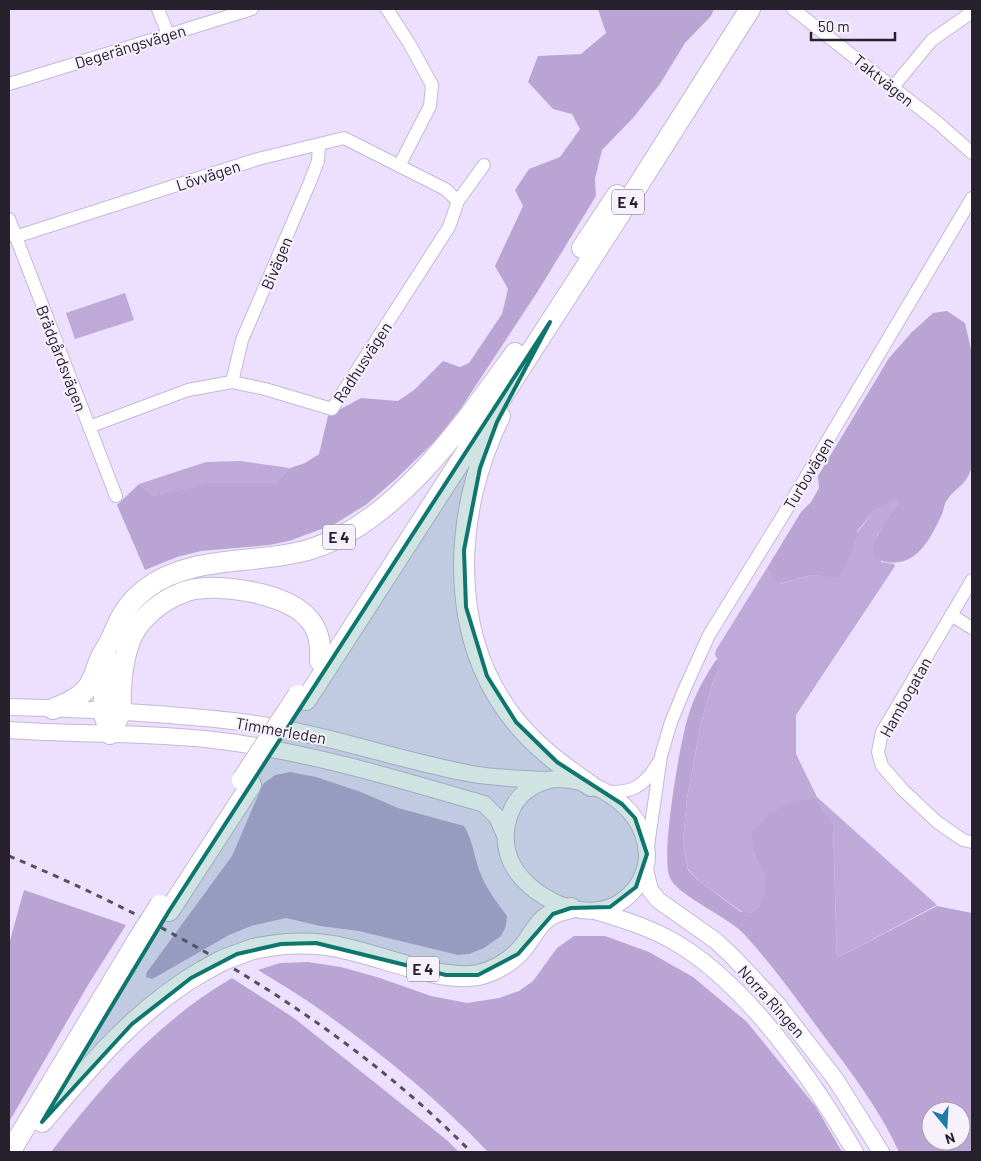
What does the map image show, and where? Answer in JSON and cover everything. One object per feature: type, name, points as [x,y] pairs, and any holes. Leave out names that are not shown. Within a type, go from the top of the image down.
[{"type":"highway","name":"E 4","points":[[302,697],[320,661],[596,226],[706,60],[736,9]]},
{"type":"highway","name":"E 4","points":[[10,1152],[246,782],[550,322],[750,9]]},
{"type":"highway","name":"E 4","points":[[550,322],[522,371],[497,422],[480,468],[466,530],[464,591],[474,643],[487,676],[504,707],[541,749],[597,788]]},
{"type":"highway","name":"E 4","points":[[53,709],[75,698],[88,687],[123,611],[133,599],[149,587],[166,578],[201,566],[308,550],[360,525],[400,492],[434,458],[468,416],[520,345]]},
{"type":"highway","name":"E 4","points":[[110,734],[112,711],[126,652],[133,634],[141,621],[155,607],[171,597],[187,591],[204,588],[244,590],[286,603],[298,609],[306,615],[316,631],[321,648],[320,661]]},
{"type":"highway","name":"E 4","points":[[110,641],[107,659],[112,711]]},
{"type":"highway","name":"E 4","points":[[42,1122],[88,1067],[132,1024],[171,992],[223,960],[253,949],[300,942],[350,949],[446,975],[466,976],[489,972],[508,961],[526,945],[546,918],[571,908]]},
{"type":"highway","name":"E 4","points":[[23,1152],[42,1122],[144,941]]},
{"type":"main road","name":"Timmerleden","points":[[9,707],[112,711],[261,724],[306,733],[454,771],[496,777],[548,780]]},
{"type":"main road","name":"Timmerleden","points":[[9,730],[212,740],[289,752],[349,766],[484,804],[497,817],[505,835]]},
{"type":"main road","points":[[548,780],[570,780],[597,788],[622,804],[636,818],[644,837],[646,861],[636,887],[627,898],[610,908],[593,911],[571,908],[550,899],[522,879],[511,863],[507,853],[505,835],[508,819],[515,803],[527,790],[548,780]]},
{"type":"main road","name":"Norra Ringen","points":[[646,861],[650,890],[658,900],[703,931],[756,981],[800,1031],[836,1080],[881,1152]]},
{"type":"main road","name":"Norra Ringen","points":[[593,911],[638,924],[656,932],[688,950],[719,974],[748,1004],[789,1052],[822,1098],[855,1152]]},
{"type":"street","points":[[158,9],[168,34]]},
{"type":"street","name":"Degerängsvägen","points":[[9,84],[252,9]]},
{"type":"street","points":[[388,9],[432,85],[430,106],[399,166],[445,189],[458,201]]},
{"type":"street","name":"Taktvägen","points":[[794,9],[937,122],[972,153]]},
{"type":"street","points":[[893,87],[932,40],[972,12]]},
{"type":"street","name":"Lövvägen","points":[[15,238],[258,159],[344,138],[399,166]]},
{"type":"street","name":"Bivägen","points":[[232,382],[242,340],[310,182],[318,161],[319,144]]},
{"type":"street","name":"Radhusvägen","points":[[89,427],[188,390],[232,382],[265,389],[332,409],[449,227],[458,201],[484,165]]},
{"type":"street","name":"Turbovägen","points":[[646,861],[661,756],[684,688],[709,635],[785,512],[972,198]]},
{"type":"street","name":"Brädgårdsvägen","points":[[9,219],[116,496]]},
{"type":"street","name":"Hambogatan","points":[[972,580],[882,732],[878,752],[882,766],[909,796],[937,822],[963,840],[972,842]]},
{"type":"street","points":[[951,615],[972,628]]},
{"type":"street","name":"Turbovägen","points":[[597,788],[625,791],[640,785],[652,774],[661,756]]},
{"type":"highlighted area","points":[[550,322],[497,422],[480,468],[464,550],[466,607],[487,676],[516,722],[557,762],[622,804],[635,818],[647,854],[636,887],[610,907],[571,908],[553,914],[518,954],[478,975],[446,975],[316,943],[281,944],[237,954],[191,978],[132,1024],[42,1122],[169,911]]},
{"type":"shaded area","points":[[598,9],[714,9],[711,16],[685,43],[660,84],[633,118],[602,150],[595,179],[596,196],[538,291],[461,408],[436,440],[367,504],[335,524],[289,541],[269,545],[201,551],[177,557],[145,570],[117,505],[139,484],[153,495],[210,483],[275,483],[290,468],[305,463],[319,454],[328,416],[361,398],[398,401],[414,390],[443,361],[460,367],[469,363],[502,314],[508,289],[495,266],[523,206],[515,190],[529,169],[560,157],[580,129],[572,114],[553,109],[528,82],[538,56],[581,54],[606,33]]},
{"type":"shaded area","points":[[125,293],[134,320],[75,339],[66,313]]},
{"type":"shaded area","points":[[947,311],[965,323],[971,349],[972,467],[967,478],[946,502],[937,525],[925,545],[909,559],[900,562],[888,562],[875,559],[874,544],[885,522],[899,502],[894,499],[874,511],[858,530],[851,554],[839,578],[812,575],[779,584],[767,568],[801,512],[811,502],[819,488],[818,476],[889,358],[912,332],[933,313]]},
{"type":"shaded area","points":[[240,461],[290,468],[275,483],[235,483],[153,495],[139,484],[206,462]]},
{"type":"shaded area","points":[[894,498],[899,502],[877,535],[881,562],[894,564],[895,566],[796,715],[796,754],[817,797],[937,905],[837,958],[833,825],[754,854],[764,872],[765,887],[759,905],[751,913],[745,914],[699,881],[688,869],[683,842],[687,798],[701,723],[713,682],[719,669],[719,662],[715,655],[716,650],[767,568],[780,584],[812,575],[823,576],[874,511]]},
{"type":"shaded area","points":[[716,660],[718,660],[719,669],[713,682],[701,723],[687,798],[683,842],[688,870],[699,881],[741,912],[750,913],[758,907],[764,894],[765,874],[754,854],[752,833],[770,813],[791,802],[815,799],[833,825],[837,958],[937,906],[972,913],[972,1152],[899,1152],[883,1121],[844,1063],[765,958],[736,927],[683,892],[670,878],[667,848],[672,799],[680,750],[688,717],[700,687]]},
{"type":"shaded area","points":[[290,772],[316,777],[361,792],[398,808],[464,826],[470,838],[484,882],[507,916],[506,926],[501,936],[484,948],[469,954],[458,955],[359,931],[320,926],[286,918],[251,926],[229,935],[156,977],[152,979],[146,977],[147,972],[232,856],[263,784],[275,775]]},
{"type":"shaded area","points":[[24,890],[126,925],[88,985],[9,1122],[9,944]]},
{"type":"shaded area","points":[[574,936],[605,936],[649,952],[693,977],[747,1022],[816,1107],[842,1152],[488,1152],[450,1114],[388,1060],[314,1005],[258,970],[280,963],[308,962],[341,967],[431,996],[467,1003],[499,998],[519,991],[533,981],[557,948]]},
{"type":"shaded area","points":[[232,978],[294,1018],[448,1141],[459,1152],[51,1152],[111,1079],[155,1034],[205,995]]},
{"type":"railway","points":[[9,856],[133,913],[195,946],[255,982],[313,1020],[369,1061],[421,1105],[471,1152]]}]
